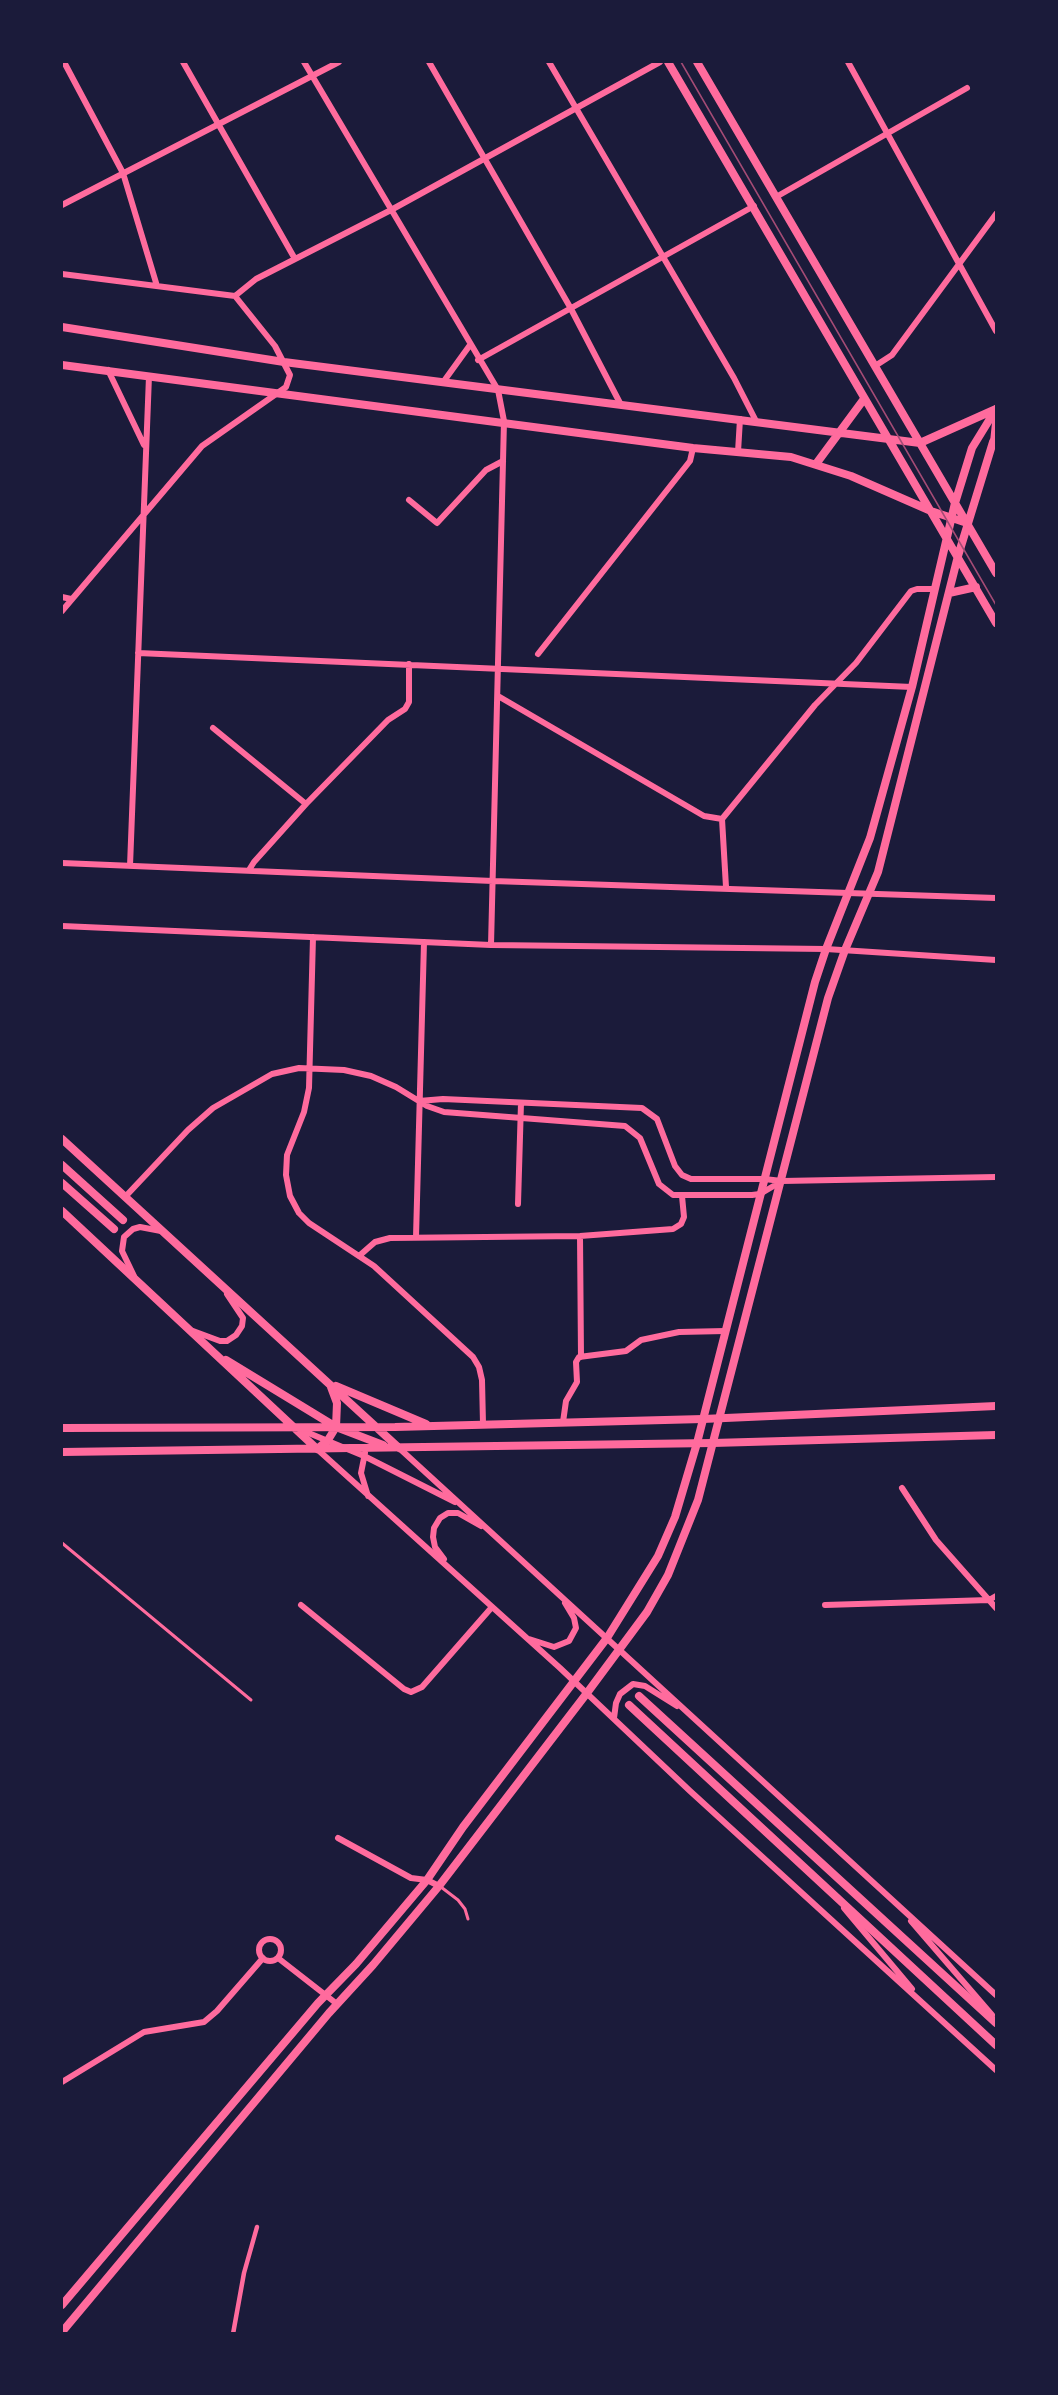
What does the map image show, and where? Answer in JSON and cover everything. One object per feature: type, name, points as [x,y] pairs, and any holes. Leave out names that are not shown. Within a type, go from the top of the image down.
[{"type":"main road","points":[[62,1139],[399,1448]]},
{"type":"main road","points":[[62,1165],[123,1220]]},
{"type":"main road","points":[[62,1182],[114,1229]]},
{"type":"main road","points":[[62,1211],[316,1449]]},
{"type":"main road","points":[[208,1348],[367,1448]]},
{"type":"main road","points":[[330,1383],[430,1426]]},
{"type":"main road","points":[[316,1449],[328,1440],[336,1427],[337,1403],[330,1383]]},
{"type":"main road","points":[[62,1428],[430,1426],[703,1419],[996,1406]]},
{"type":"main road","points":[[62,1452],[713,1443],[996,1435]]},
{"type":"main road","points":[[639,1696],[996,2022]]},
{"type":"main road","points":[[628,1705],[996,2045]]},
{"type":"street","points":[[64,62],[123,173],[157,286]]},
{"type":"street","points":[[183,62],[295,259]]},
{"type":"street","points":[[304,62],[478,360],[498,390],[504,421],[491,945]]},
{"type":"street","points":[[62,205],[339,62]]},
{"type":"street","points":[[429,62],[570,307],[620,403]]},
{"type":"street","points":[[549,62],[664,256],[756,421]]},
{"type":"street","points":[[235,296],[256,279],[391,210],[660,62]]},
{"type":"street","points":[[668,62],[996,623]]},
{"type":"street","points":[[697,62],[996,573]]},
{"type":"street","points":[[848,62],[996,331]]},
{"type":"street","points":[[776,197],[967,88]]},
{"type":"street","points":[[478,360],[754,206]]},
{"type":"street","points":[[875,366],[892,355],[996,214]]},
{"type":"street","points":[[62,274],[235,296],[284,362],[290,375],[290,381],[279,392],[202,446],[62,611]]},
{"type":"street","points":[[62,327],[284,362],[920,443],[996,410]]},
{"type":"street","points":[[444,381],[470,345]]},
{"type":"street","points":[[62,365],[504,421],[693,448],[791,458],[852,476],[931,511],[967,523]]},
{"type":"street","points":[[108,370],[144,446]]},
{"type":"street","points":[[129,866],[144,513],[144,446],[149,376]]},
{"type":"street","points":[[816,464],[864,399]]},
{"type":"street","points":[[62,2332],[439,1886],[647,1612],[668,1575],[695,1508],[828,998],[845,950],[878,872],[958,556],[995,440],[996,410]]},
{"type":"street","points":[[62,2305],[325,1995],[356,1964],[427,1880],[464,1827],[607,1638],[641,1587],[663,1546],[680,1503],[698,1443],[760,1194],[826,949],[870,838],[912,687],[955,503],[972,448],[996,410]]},
{"type":"street","points":[[738,452],[741,419]]},
{"type":"street","points":[[538,654],[690,460],[693,448]]},
{"type":"street","points":[[409,500],[437,523],[486,470],[503,461]]},
{"type":"street","points":[[949,593],[976,587]]},
{"type":"street","points":[[726,887],[722,819],[815,705],[856,663],[911,591],[934,589]]},
{"type":"street","points":[[62,597],[71,599]]},
{"type":"street","points":[[138,653],[912,687]]},
{"type":"street","points":[[249,870],[306,804],[388,720],[405,709],[409,702],[409,664]]},
{"type":"street","points":[[498,696],[704,816],[722,819]]},
{"type":"street","points":[[213,728],[306,804]]},
{"type":"street","points":[[62,863],[493,881],[850,891],[996,898]]},
{"type":"street","points":[[62,926],[491,945],[826,949],[996,960]]},
{"type":"street","points":[[313,937],[308,1099],[287,1155],[286,1175],[289,1191],[296,1208],[307,1222],[385,1275],[473,1357],[479,1367],[482,1380],[483,1424]]},
{"type":"street","points":[[416,1237],[424,942]]},
{"type":"street","points":[[125,1197],[188,1130],[218,1104],[272,1074],[292,1068],[339,1070],[365,1074],[388,1083],[418,1101],[444,1112],[628,1127],[641,1140],[661,1187],[673,1196],[760,1194],[782,1181]]},
{"type":"street","points":[[418,1101],[443,1099],[642,1108],[657,1119],[674,1164],[685,1177],[693,1179],[782,1181],[996,1177]]},
{"type":"street","points":[[518,1204],[521,1103]]},
{"type":"street","points":[[359,1256],[378,1240],[416,1237],[580,1236],[674,1229],[681,1224],[684,1217],[682,1196]]},
{"type":"street","points":[[139,1284],[124,1257],[121,1248],[123,1241],[127,1234],[137,1227],[161,1231]]},
{"type":"street","points":[[580,1236],[581,1357]]},
{"type":"street","points":[[187,1329],[224,1341],[232,1338],[241,1329],[242,1316],[219,1283]]},
{"type":"street","points":[[563,1422],[566,1401],[577,1382],[576,1362],[581,1357],[626,1351],[641,1340],[679,1332],[725,1331]]},
{"type":"street","points":[[292,1426],[347,1448]]},
{"type":"street","points":[[368,1496],[361,1473],[367,1448],[376,1427]]},
{"type":"street","points":[[367,1448],[464,1506]]},
{"type":"street","points":[[399,1448],[996,1995]]},
{"type":"street","points":[[316,1449],[492,1606],[721,1820],[996,2070]]},
{"type":"street","points":[[902,1488],[936,1540],[996,1608]]},
{"type":"street","points":[[451,1570],[438,1551],[433,1537],[438,1520],[448,1514],[458,1513],[489,1531]]},
{"type":"street","points":[[523,1636],[554,1647],[565,1644],[572,1638],[576,1631],[575,1621],[561,1596]]},
{"type":"street","points":[[825,1605],[989,1600],[996,1596]]},
{"type":"street","points":[[301,1605],[404,1689],[411,1692],[420,1690],[492,1606]]},
{"type":"street","points":[[614,1719],[620,1694],[627,1687],[637,1684],[688,1712]]},
{"type":"street","points":[[338,1838],[411,1878],[427,1880],[439,1886]]},
{"type":"street","points":[[836,1898],[922,2001]]},
{"type":"street","points":[[904,1911],[919,1932],[996,2022]]},
{"type":"street","points":[[268,1939],[274,1940],[280,1945],[281,1952],[278,1958],[272,1961],[262,1958],[259,1949],[262,1942],[268,1939]]},
{"type":"street","points":[[62,2082],[130,2039],[149,2030],[204,2022],[217,2012],[262,1958]]},
{"type":"street","points":[[278,1958],[337,2004]]},
{"type":"street","points":[[234,2334],[244,2273],[257,2228]]},
{"type":"lane","points":[[62,1543],[251,1700]]},
{"type":"lane","points":[[439,1886],[458,1900],[468,1919]]},
{"type":"tram line","points":[[681,62],[996,605]]}]
